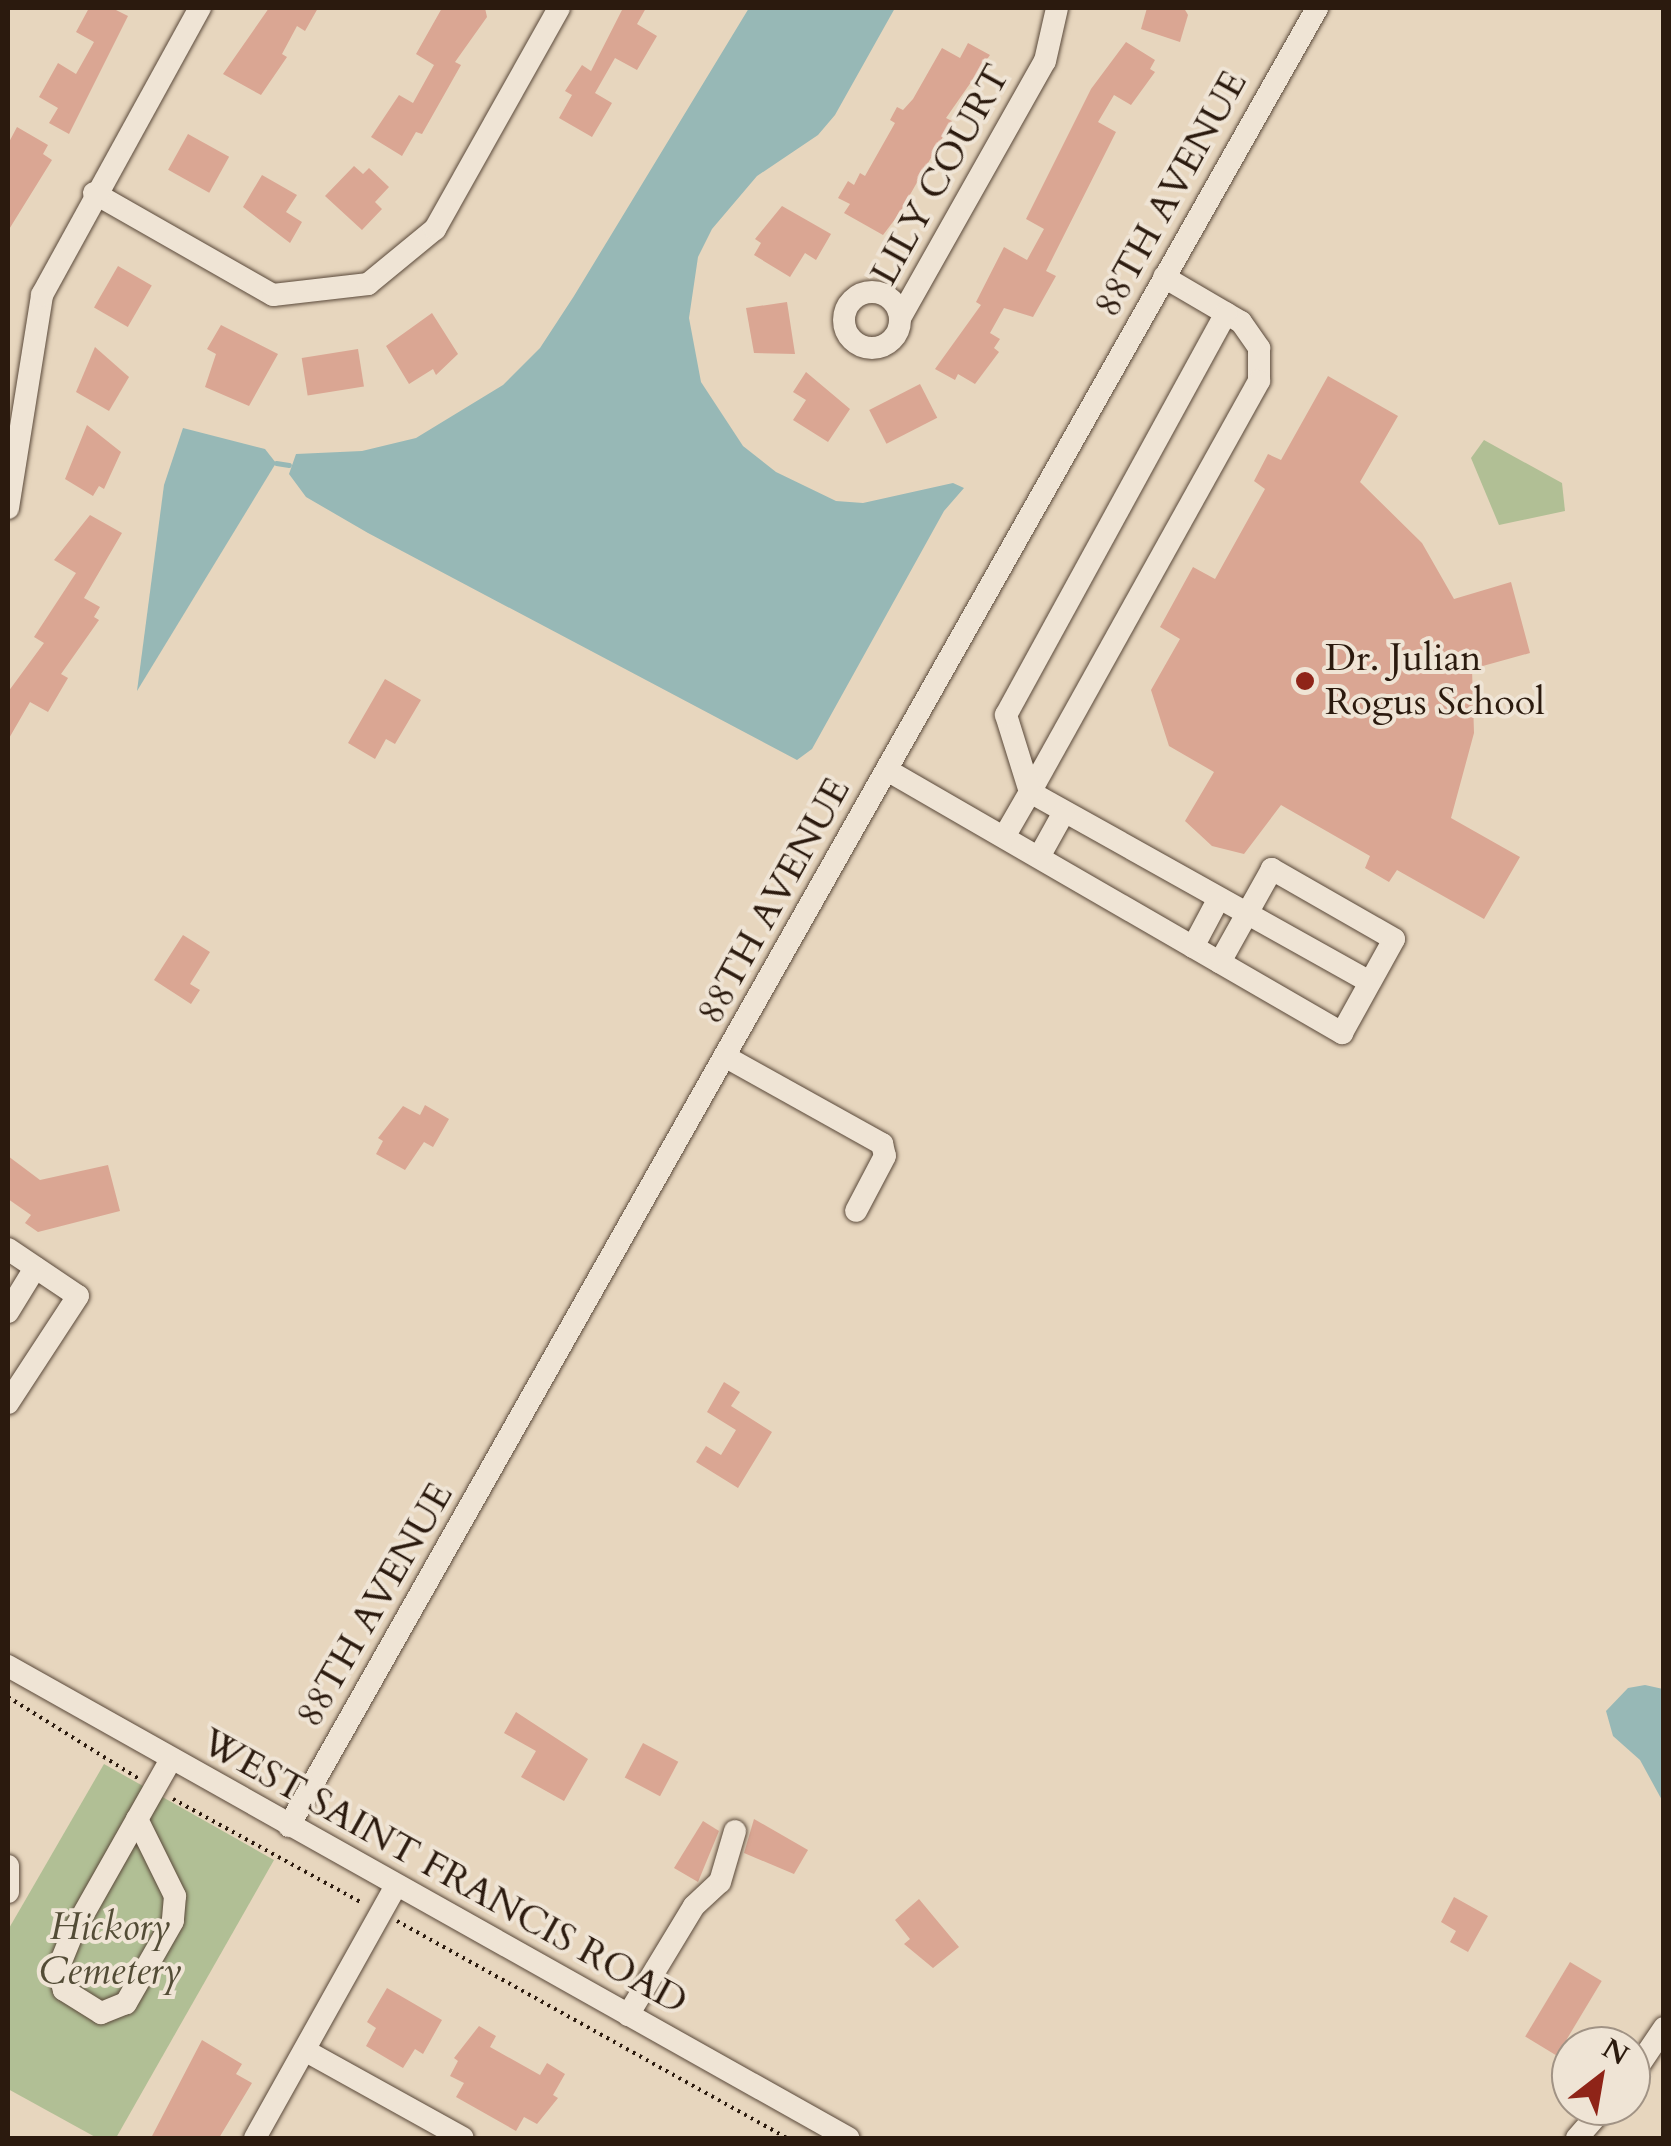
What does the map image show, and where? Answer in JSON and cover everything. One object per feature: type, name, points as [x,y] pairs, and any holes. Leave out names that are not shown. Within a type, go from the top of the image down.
[{"type":"street","points":[[8,508],[38,308],[94,193],[200,8]]},
{"type":"street","points":[[94,193],[272,294],[368,284],[434,229],[559,8]]},
{"type":"street","name":"LILY COURT","points":[[900,318],[1045,61],[1057,8]]},
{"type":"street","name":"88TH AVENUE","points":[[289,1826],[1317,8]]},
{"type":"street","points":[[1004,837],[1259,381],[1260,348],[1226,313],[1164,277]]},
{"type":"street","points":[[1226,313],[1006,715],[1030,792],[1370,982]]},
{"type":"street","points":[[887,770],[1342,1034],[1394,940],[1272,870],[1220,962]]},
{"type":"street","points":[[1038,857],[1064,812]]},
{"type":"street","points":[[1193,947],[1218,900]]},
{"type":"street","points":[[726,1057],[882,1144],[886,1156],[856,1211]]},
{"type":"street","points":[[8,1249],[78,1296],[8,1402]]},
{"type":"street","points":[[10,1303],[36,1268]]},
{"type":"street","name":"WEST SAINT FRANCIS ROAD","points":[[8,1666],[848,2138]]},
{"type":"street","points":[[137,1819],[174,1896],[173,1921],[126,2004],[102,2013],[64,1990],[58,1969],[137,1819],[170,1759]]},
{"type":"street","points":[[628,2015],[694,1906],[720,1882],[735,1831]]},
{"type":"street","points":[[8,1866],[8,1892]]},
{"type":"street","points":[[255,2138],[396,1886]]},
{"type":"street","points":[[306,2051],[462,2138]]},
{"type":"path","points":[[8,1697],[50,1729],[154,1788],[787,2138]]},
{"type":"green space","points":[[1484,440],[1562,483],[1565,511],[1499,525],[1471,458]]},
{"type":"green space","name":"Hickory Cemetery","points":[[104,1764],[274,1860],[116,2138],[97,2138],[8,2089],[8,1930]]},
{"type":"water","points":[[749,8],[895,8],[835,115],[818,135],[757,176],[712,229],[698,257],[689,318],[701,382],[743,446],[776,472],[836,501],[863,503],[953,483],[964,488],[944,511],[812,749],[797,760],[368,533],[306,497],[289,474],[296,454],[362,451],[416,438],[503,385],[540,348]]},
{"type":"water","points":[[183,428],[265,449],[276,463],[137,691],[164,485]]},
{"type":"water","points":[[1645,1685],[1663,1689],[1663,1802],[1640,1760],[1613,1736],[1606,1711],[1628,1688]]},
{"type":"building","points":[[89,8],[112,8],[128,16],[69,134],[49,123],[58,108],[39,97],[58,63],[76,74],[94,42],[76,32]]},
{"type":"building","points":[[269,8],[318,8],[305,31],[297,26],[282,54],[287,57],[261,95],[223,74]]},
{"type":"building","points":[[442,8],[485,8],[487,17],[455,62],[461,65],[422,134],[416,132],[402,156],[371,137],[399,95],[413,103],[434,65],[416,54]]},
{"type":"building","points":[[623,8],[646,8],[637,24],[657,36],[637,70],[615,58],[595,93],[612,103],[592,137],[559,118],[572,95],[565,91],[582,65],[591,71]]},
{"type":"building","points":[[1147,8],[1184,8],[1188,15],[1180,42],[1141,29]]},
{"type":"building","points":[[1126,42],[1155,60],[1150,69],[1155,72],[1131,105],[1114,95],[1098,122],[1116,132],[1046,271],[1056,276],[1033,317],[1004,308],[990,333],[1000,339],[994,348],[999,352],[975,384],[958,374],[955,380],[935,369],[981,305],[976,302],[1004,247],[1027,260],[1044,229],[1026,219],[1091,89]]},
{"type":"building","points":[[968,43],[990,55],[946,118],[952,121],[899,214],[883,235],[844,213],[850,204],[838,198],[848,181],[854,185],[860,173],[865,176],[895,123],[890,120],[897,107],[903,110],[913,99],[942,48],[960,58]]},
{"type":"building","points":[[17,127],[48,145],[43,154],[52,160],[8,231],[8,144]]},
{"type":"building","points":[[188,134],[229,157],[209,193],[168,170]]},
{"type":"building","points":[[354,166],[363,174],[369,168],[389,187],[375,202],[382,209],[362,230],[325,196]]},
{"type":"building","points":[[262,175],[297,195],[286,212],[302,222],[290,243],[243,207]]},
{"type":"building","points":[[782,206],[831,234],[816,260],[805,253],[790,277],[754,255],[761,243],[755,239]]},
{"type":"building","points":[[118,266],[152,286],[128,327],[94,308]]},
{"type":"building","points":[[787,302],[795,354],[754,353],[746,308]]},
{"type":"building","points":[[432,313],[458,354],[436,375],[433,369],[409,384],[386,346]]},
{"type":"building","points":[[221,325],[278,354],[249,406],[205,387],[216,354],[207,349]]},
{"type":"building","points":[[95,347],[129,377],[109,411],[76,392]]},
{"type":"building","points":[[358,349],[364,387],[308,395],[302,358]]},
{"type":"building","points":[[806,372],[850,409],[828,442],[793,420],[806,400],[793,392]]},
{"type":"building","name":"Dr. Julian Rogus School","points":[[1328,376],[1398,416],[1360,482],[1422,543],[1454,599],[1511,582],[1530,653],[1472,669],[1474,733],[1451,818],[1520,857],[1484,919],[1397,870],[1389,882],[1365,868],[1370,856],[1281,805],[1244,854],[1212,846],[1185,821],[1214,772],[1169,746],[1151,690],[1180,639],[1160,627],[1193,567],[1215,579],[1265,489],[1254,481],[1268,454],[1281,460]]},
{"type":"building","points":[[920,384],[937,418],[886,444],[869,410]]},
{"type":"building","points":[[87,425],[121,452],[104,489],[99,486],[93,496],[65,479]]},
{"type":"building","points":[[90,515],[122,533],[84,598],[100,607],[94,617],[99,620],[61,674],[68,678],[48,712],[30,702],[8,740],[8,692],[44,643],[34,637],[76,573],[54,560]]},
{"type":"building","points":[[385,679],[421,700],[395,744],[386,739],[375,759],[348,743]]},
{"type":"building","points":[[183,935],[210,952],[190,984],[200,990],[191,1004],[154,980]]},
{"type":"building","points":[[425,1105],[449,1119],[433,1147],[424,1142],[405,1170],[376,1154],[383,1141],[378,1138],[403,1106],[420,1115]]},
{"type":"building","points":[[8,1156],[40,1180],[108,1165],[120,1211],[38,1232],[25,1223],[31,1215],[8,1199]]},
{"type":"building","points":[[724,1382],[740,1392],[731,1406],[772,1432],[738,1488],[696,1462],[706,1446],[721,1455],[736,1430],[707,1412]]},
{"type":"building","points":[[516,1712],[588,1759],[564,1801],[521,1777],[536,1751],[504,1733]]},
{"type":"building","points":[[643,1743],[678,1762],[660,1796],[625,1777]]},
{"type":"building","points":[[754,1819],[808,1850],[794,1874],[744,1853]]},
{"type":"building","points":[[703,1821],[719,1831],[698,1882],[674,1868]]},
{"type":"building","points":[[1454,1897],[1488,1916],[1468,1952],[1450,1942],[1456,1931],[1441,1922]]},
{"type":"building","points":[[919,1899],[959,1947],[933,1968],[904,1944],[910,1939],[895,1920]]},
{"type":"building","points":[[1570,1962],[1602,1981],[1575,2026],[1551,2026],[1551,2052],[1525,2037]]},
{"type":"building","points":[[387,1988],[442,2020],[423,2054],[415,2049],[403,2068],[366,2046],[376,2028],[367,2022]]},
{"type":"building","points":[[479,2026],[496,2036],[490,2047],[540,2075],[547,2063],[565,2074],[553,2095],[558,2098],[537,2124],[524,2117],[516,2131],[456,2097],[464,2083],[450,2076],[458,2061],[454,2058]]},
{"type":"building","points":[[202,2040],[242,2064],[236,2074],[252,2083],[219,2138],[151,2138]]},
{"type":"waterway","points":[[276,463],[289,465]]},
{"type":"place","name":"Dr. Julian Rogus School","points":[[1305,681]]}]
